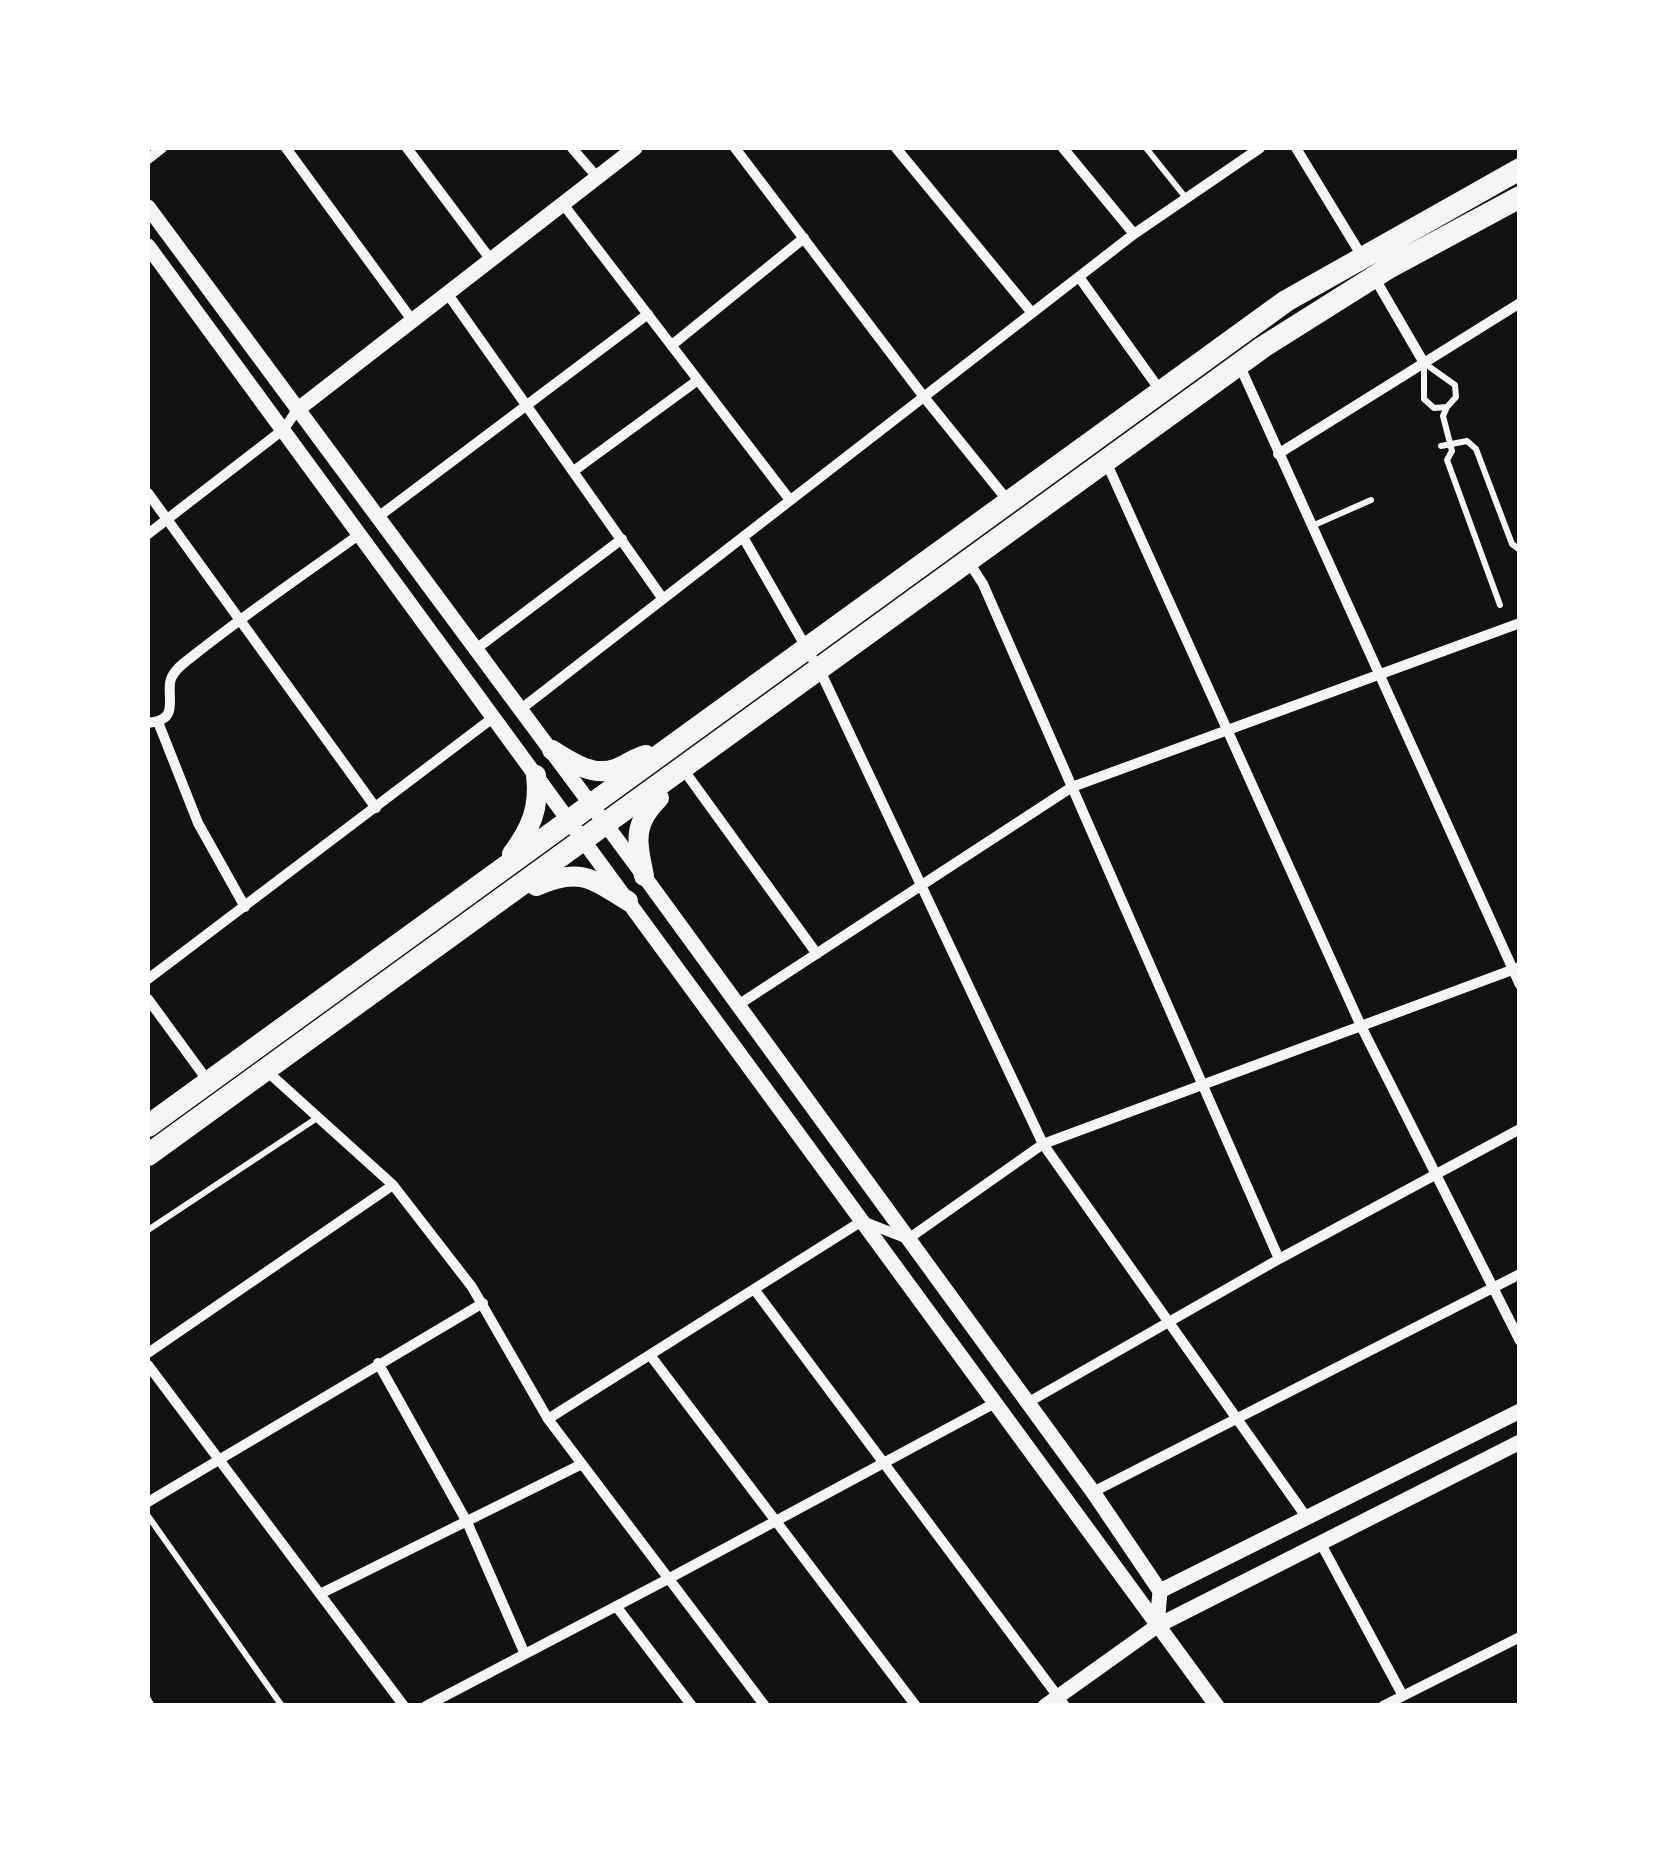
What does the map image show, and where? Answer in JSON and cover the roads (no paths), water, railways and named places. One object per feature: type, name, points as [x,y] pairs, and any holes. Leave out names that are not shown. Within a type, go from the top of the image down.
[{"type":"highway","points":[[148,1122],[1286,301],[1520,165]]},
{"type":"highway","points":[[148,1155],[1263,346],[1390,267],[1520,200]]},
{"type":"main road","points":[[148,1122],[205,1076],[802,641],[1282,296],[1358,250],[1520,165]]},
{"type":"main road","points":[[148,1165],[658,799],[1108,466],[1378,282],[1520,200]]},
{"type":"main road","points":[[552,750],[578,767],[600,770],[614,770],[630,759],[646,755]]},
{"type":"main road","points":[[512,854],[536,811],[536,775]]},
{"type":"main road","points":[[644,876],[638,832],[644,813],[658,799]]},
{"type":"main road","points":[[536,886],[555,878],[580,875],[628,901]]},
{"type":"street","points":[[148,159],[162,148]]},
{"type":"street","points":[[286,148],[412,320]]},
{"type":"street","points":[[406,148],[491,260]]},
{"type":"street","points":[[572,148],[597,177]]},
{"type":"street","points":[[148,534],[284,429],[297,410],[635,148]]},
{"type":"street","points":[[735,148],[1004,496]]},
{"type":"street","points":[[896,148],[1032,313]]},
{"type":"street","points":[[1063,148],[1134,234]]},
{"type":"street","points":[[521,709],[1134,234],[1260,148]]},
{"type":"street","points":[[1296,148],[1424,363]]},
{"type":"street","points":[[563,204],[790,500]]},
{"type":"street","points":[[148,207],[552,750],[1093,1492],[1160,1592],[1157,1626]]},
{"type":"street","points":[[672,346],[804,238]]},
{"type":"street","points":[[148,246],[1217,1706]]},
{"type":"street","points":[[1078,277],[1156,386]]},
{"type":"street","points":[[447,293],[663,599]]},
{"type":"street","points":[[1278,454],[1520,303]]},
{"type":"street","points":[[378,518],[648,314]]},
{"type":"street","points":[[1242,373],[1520,984]]},
{"type":"street","points":[[575,470],[698,380]]},
{"type":"street","points":[[1108,466],[1360,1026],[1520,1341]]},
{"type":"street","points":[[148,492],[376,808]]},
{"type":"street","points":[[245,907],[198,823],[153,722],[169,712],[170,682],[178,668],[360,534]]},
{"type":"street","points":[[743,537],[823,677],[1042,1144],[1307,1518]]},
{"type":"street","points":[[476,650],[622,538]]},
{"type":"street","points":[[972,567],[983,584],[1278,1259]]},
{"type":"street","points":[[738,1005],[1072,787],[1520,623]]},
{"type":"street","points":[[148,979],[494,717]]},
{"type":"street","points":[[688,776],[817,954]]},
{"type":"street","points":[[908,1239],[1042,1144],[1516,969]]},
{"type":"street","points":[[148,999],[205,1076]]},
{"type":"street","points":[[270,1074],[393,1185],[482,1303],[548,1419],[764,1706]]},
{"type":"street","points":[[1028,1403],[1278,1259],[1520,1128]]},
{"type":"street","points":[[148,1353],[393,1185]]},
{"type":"street","points":[[862,1221],[908,1239]]},
{"type":"street","points":[[548,1419],[862,1221]]},
{"type":"street","points":[[1093,1492],[1520,1274]]},
{"type":"street","points":[[754,1290],[1056,1702],[1157,1626],[1520,1442]]},
{"type":"street","points":[[148,1502],[482,1303]]},
{"type":"street","points":[[650,1355],[916,1706]]},
{"type":"street","points":[[378,1363],[467,1522],[524,1652]]},
{"type":"street","points":[[148,1365],[404,1706]]},
{"type":"street","points":[[426,1706],[995,1403]]},
{"type":"street","points":[[1160,1592],[1520,1411]]},
{"type":"street","points":[[322,1593],[582,1464]]},
{"type":"street","points":[[1320,1542],[1402,1696]]},
{"type":"street","points":[[616,1606],[692,1706]]},
{"type":"street","points":[[1383,1706],[1520,1637]]},
{"type":"lane","points":[[1146,148],[1186,198]]},
{"type":"lane","points":[[1424,363],[1455,385],[1456,398],[1444,416],[1445,445],[1452,451],[1447,460],[1500,605]]},
{"type":"lane","points":[[1424,363],[1424,399],[1434,408],[1447,407]]},
{"type":"lane","points":[[1445,445],[1467,441],[1476,449],[1512,544],[1520,550]]},
{"type":"lane","points":[[1310,526],[1371,500]]},
{"type":"lane","points":[[148,1230],[317,1118]]},
{"type":"lane","points":[[148,1516],[282,1706]]},
{"type":"lane","points":[[148,1699],[152,1706]]}]
